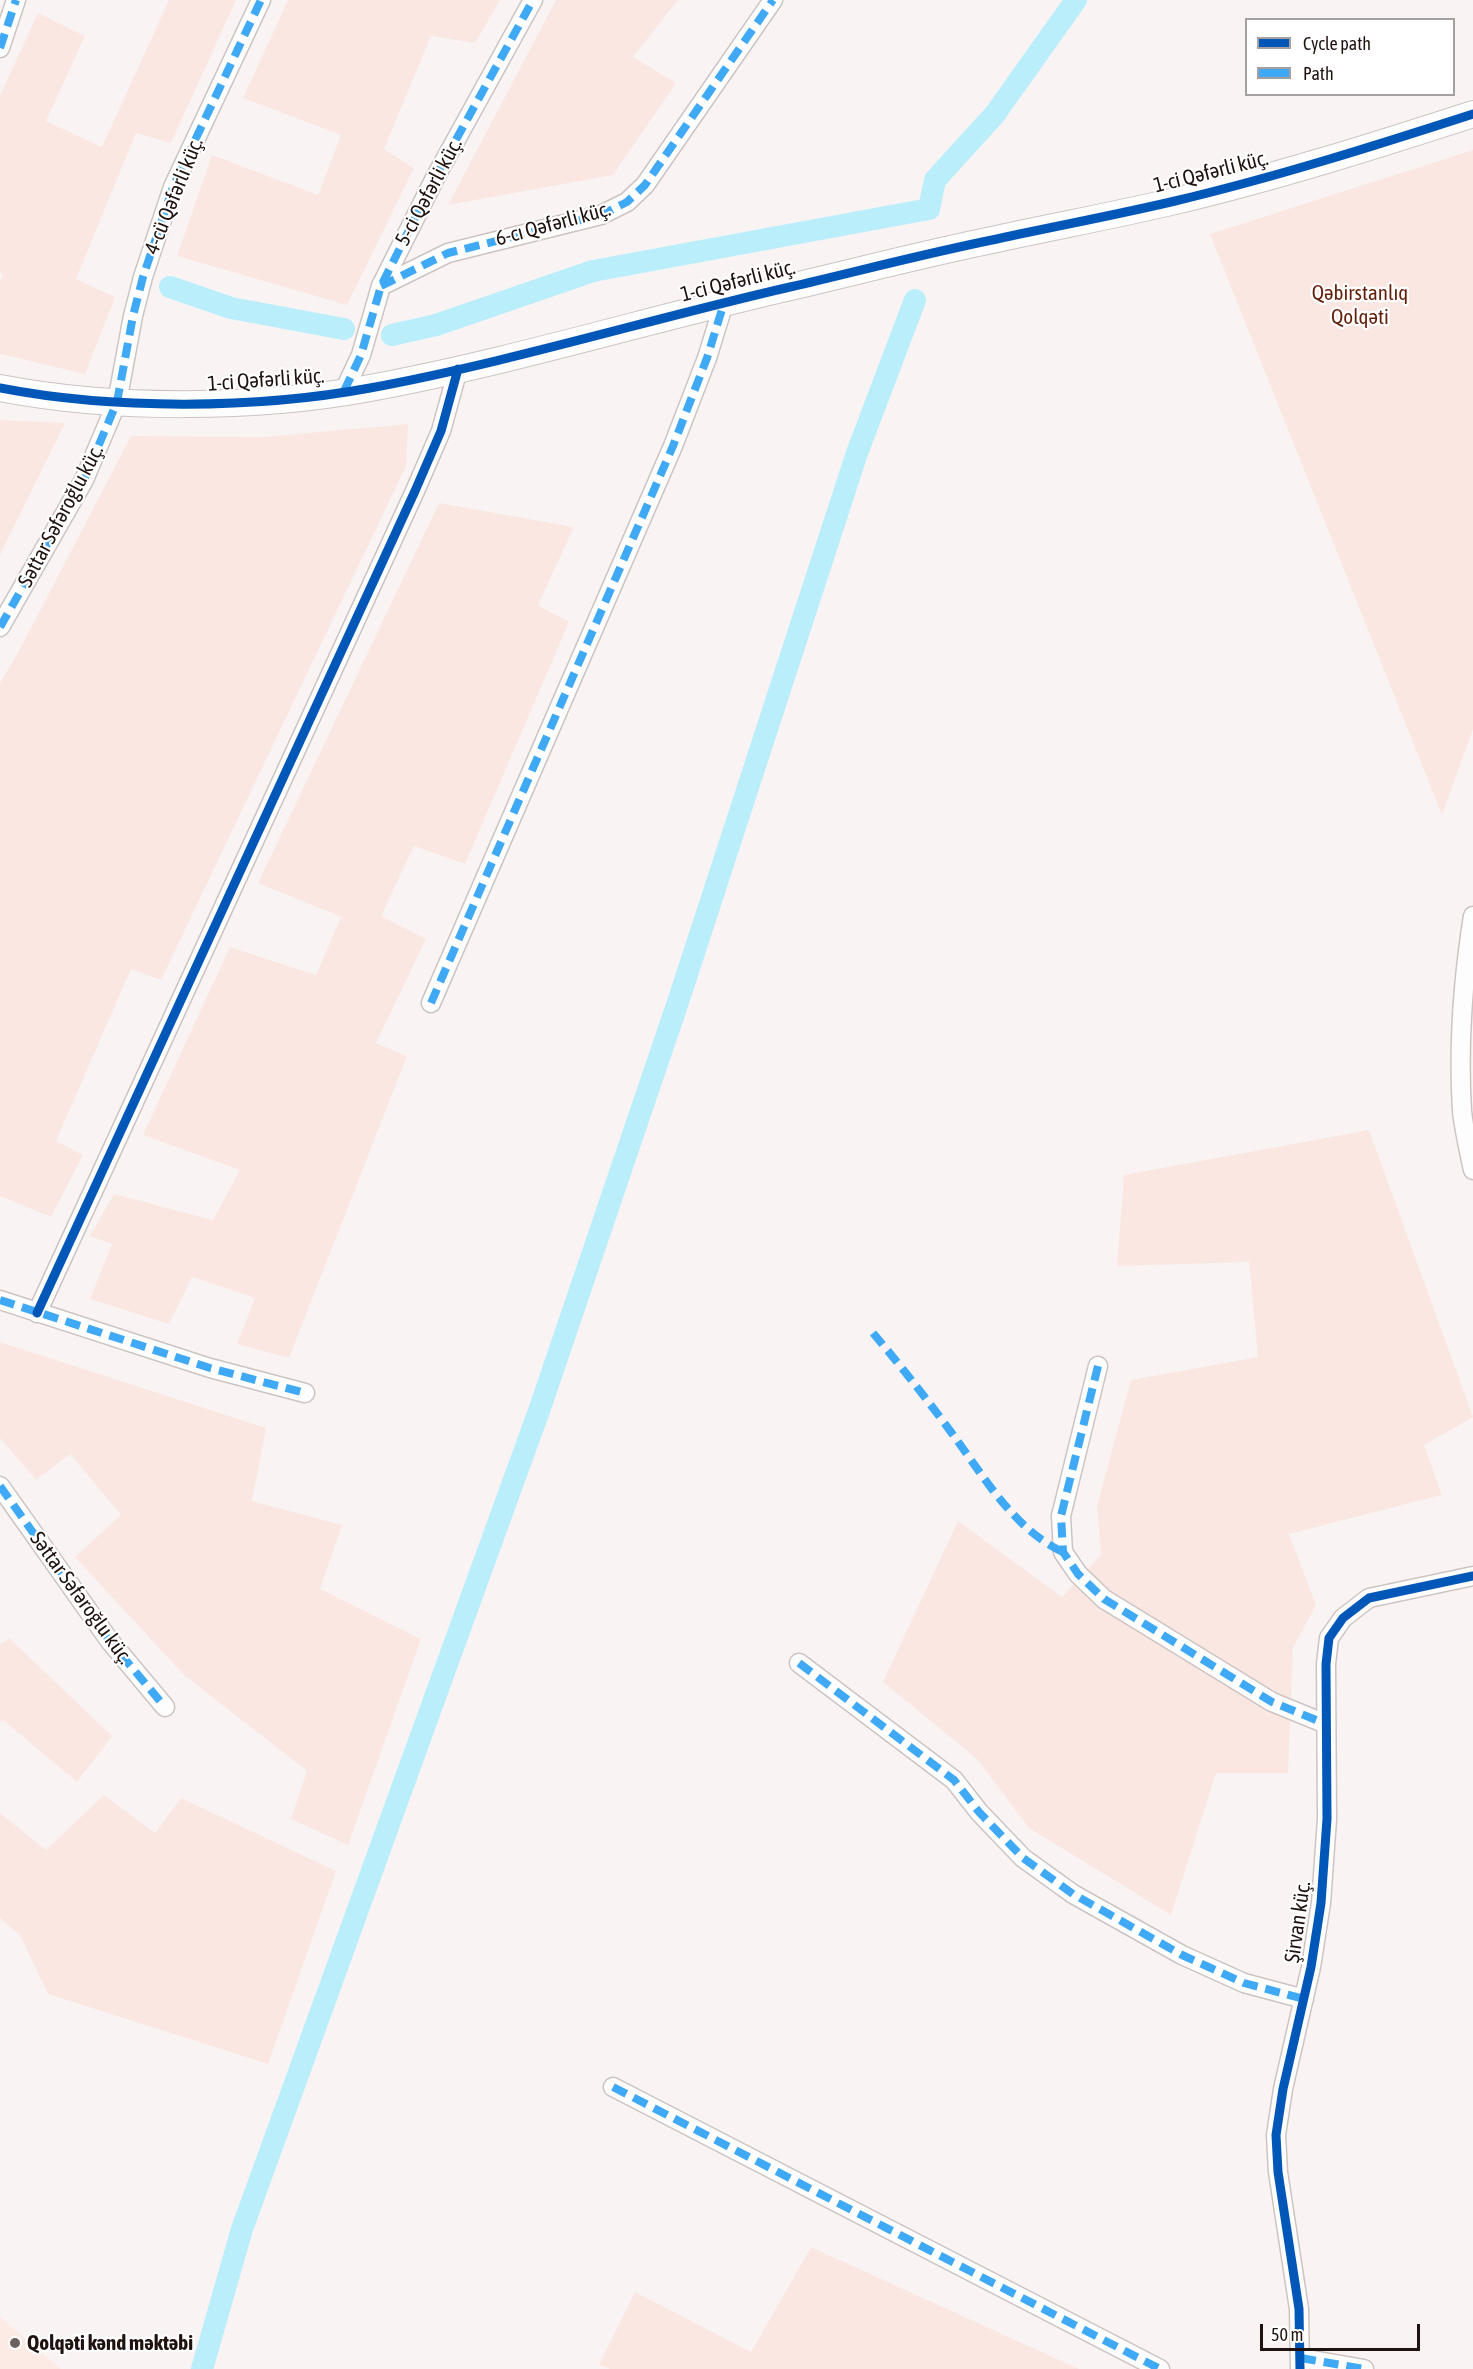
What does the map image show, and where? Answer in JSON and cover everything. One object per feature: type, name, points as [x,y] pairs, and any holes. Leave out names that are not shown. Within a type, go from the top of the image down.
[{"type":"street","points":[[0,48],[16,0]]},
{"type":"street","name":"4-cü Qəfərli küç.","points":[[117,402],[140,287],[172,187],[261,0]]},
{"type":"street","name":"5-ci Qəfərli küç.","points":[[344,391],[361,355],[381,286],[436,176],[533,0]]},
{"type":"street","name":"6-cı Qəfərli küç.","points":[[381,286],[448,253],[601,215],[627,202],[645,185],[773,0]]},
{"type":"street","name":"1-ci Qəfərli küç.","points":[[0,388],[26,393],[117,402],[188,404],[288,398],[344,391],[458,369],[992,240],[1175,201],[1326,161],[1473,114]]},
{"type":"street","points":[[431,1003],[673,446],[707,358],[724,303]]},
{"type":"street","points":[[37,1313],[410,501],[441,431],[458,369]]},
{"type":"street","name":"Səttar Səfəroğlu küç.","points":[[0,627],[84,480],[117,402]]},
{"type":"street","points":[[1473,916],[1466,958],[1461,1041],[1462,1112],[1473,1170]]},
{"type":"street","points":[[0,1300],[210,1368],[305,1393]]},
{"type":"street","points":[[1098,1366],[1061,1516],[1063,1552],[1078,1574],[1104,1599],[1272,1702],[1326,1724]]},
{"type":"street","name":"Səttar Səfəroğlu küç.","points":[[0,1486],[109,1640],[165,1707]]},
{"type":"street","name":"Şirvan küç.","points":[[1300,2363],[1299,2309],[1278,2172],[1276,2135],[1321,1903],[1327,1819],[1326,1664],[1329,1638],[1343,1618],[1369,1598],[1473,1576]]},
{"type":"street","points":[[799,1663],[954,1780],[979,1812],[1023,1858],[1073,1894],[1182,1954],[1234,1978],[1304,1999]]},
{"type":"street","points":[[613,2087],[1160,2369]]},
{"type":"street","points":[[1300,2363],[1364,2369]]},
{"type":"shaded area","name":"Qolqəti kənd məktəbi","points":[[0,2317],[61,2369],[0,2369]]},
{"type":"green space","points":[[169,0],[236,0],[171,143],[136,133],[76,279],[115,297],[85,374],[0,354],[0,282],[3,274],[0,273],[0,96],[38,13],[85,36],[46,121],[102,147]]},
{"type":"green space","points":[[288,0],[500,0],[475,43],[431,36],[384,149],[414,168],[347,305],[177,256],[212,155],[318,195],[341,135],[243,98]]},
{"type":"green space","points":[[556,0],[678,0],[633,57],[676,83],[613,175],[448,205]]},
{"type":"green space","name":"Qəbirstanlıq Qolqəti","points":[[1473,150],[1473,729],[1442,815],[1210,234]]},
{"type":"green space","points":[[0,420],[65,423],[0,555]]},
{"type":"green space","points":[[408,424],[406,466],[161,980],[131,969],[56,1141],[83,1155],[51,1217],[0,1196],[0,683],[131,436],[263,437]]},
{"type":"green space","points":[[439,503],[574,527],[538,605],[569,622],[465,864],[414,846],[381,916],[426,939],[376,1043],[407,1056],[289,1358],[237,1344],[255,1298],[192,1277],[169,1324],[90,1299],[112,1244],[90,1236],[114,1194],[213,1220],[240,1170],[143,1135],[230,947],[316,975],[341,917],[258,883]]},
{"type":"green space","points":[[1369,1130],[1473,1417],[1424,1445],[1442,1495],[1289,1534],[1316,1605],[1293,1648],[1288,1773],[1216,1773],[1171,1915],[1029,1828],[977,1759],[883,1682],[958,1521],[1062,1597],[1101,1555],[1097,1506],[1131,1380],[1258,1357],[1249,1262],[1117,1266],[1124,1175]]},
{"type":"green space","points":[[0,1342],[266,1428],[252,1501],[342,1525],[320,1589],[421,1639],[348,1845],[291,1819],[307,1771],[184,1675],[75,1557],[121,1515],[70,1454],[36,1480],[0,1438]]},
{"type":"green space","points":[[9,1638],[112,1736],[77,1782],[3,1720],[0,1722],[0,1645]]},
{"type":"green space","points":[[104,1795],[155,1833],[181,1798],[336,1871],[268,2064],[48,1994],[20,1935],[0,1918],[0,1813],[46,1850]]},
{"type":"green space","points":[[811,2247],[1079,2369],[610,2369],[599,2365],[635,2292],[751,2352]]},
{"type":"waterway","points":[[392,335],[436,325],[593,271],[929,209],[935,180],[995,114],[1076,0]]},
{"type":"waterway","points":[[170,287],[231,308],[344,329]]},
{"type":"waterway","points":[[202,2369],[242,2229],[540,1408],[678,1002],[857,453],[915,300]]},
{"type":"marked path","points":[[0,48],[16,0]]},
{"type":"marked path","points":[[0,627],[84,480],[117,402],[133,316],[143,277],[173,187],[261,0]]},
{"type":"marked path","points":[[344,391],[361,355],[381,286],[436,176],[533,0]]},
{"type":"marked path","points":[[381,286],[448,253],[601,215],[627,202],[645,185],[773,0]]},
{"type":"marked path","points":[[431,1003],[673,446],[707,358],[724,303]]},
{"type":"marked path","points":[[0,1300],[210,1368],[305,1393]]},
{"type":"marked path","points":[[873,1333],[932,1407],[1000,1500],[1029,1530],[1063,1552]]},
{"type":"marked path","points":[[1098,1366],[1061,1516],[1063,1552],[1078,1574],[1104,1599],[1272,1702],[1326,1724]]},
{"type":"marked path","points":[[0,1486],[109,1640],[165,1707]]},
{"type":"marked path","points":[[799,1663],[954,1780],[979,1812],[1023,1858],[1073,1894],[1182,1955],[1244,1983],[1304,1999]]},
{"type":"marked path","points":[[613,2087],[1160,2369]]},
{"type":"marked path","points":[[1301,2358],[1364,2369]]},
{"type":"cycle path","points":[[0,388],[90,400],[185,404],[280,400],[370,388],[475,366],[919,256],[1213,192],[1473,114]]},
{"type":"cycle path","points":[[37,1313],[415,491],[441,431],[458,369]]},
{"type":"cycle path","points":[[1300,2369],[1299,2309],[1278,2172],[1276,2135],[1283,2089],[1311,1967],[1321,1903],[1327,1819],[1326,1664],[1329,1638],[1343,1618],[1369,1598],[1473,1576]]},
{"type":"place","name":"Qolqəti kənd məktəbi","points":[[15,2343]]}]
